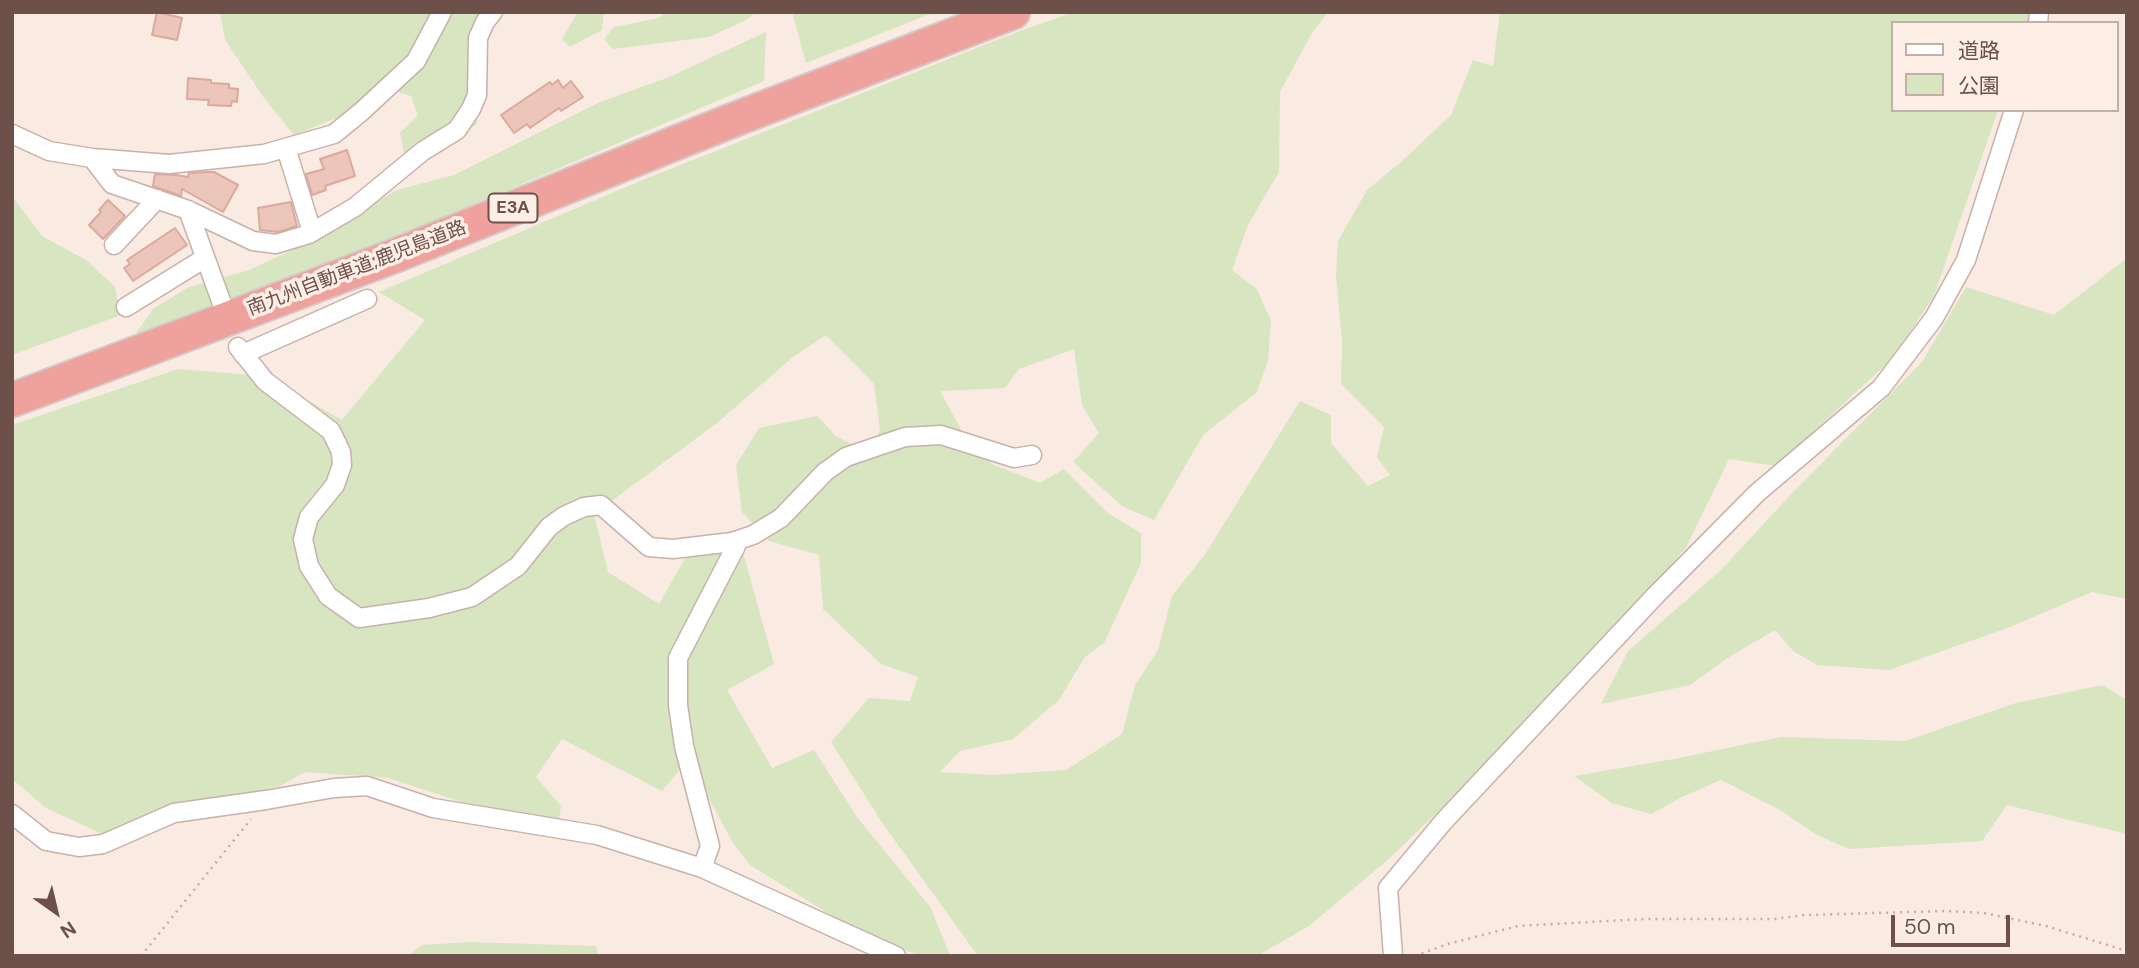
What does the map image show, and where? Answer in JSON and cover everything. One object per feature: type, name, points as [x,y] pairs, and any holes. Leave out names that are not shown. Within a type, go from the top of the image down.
[{"type":"highway","name":"南九州自動車道;鹿児島道路","points":[[12,400],[394,256],[727,122],[1013,12]]},
{"type":"street","points":[[12,134],[49,151],[92,158],[169,163],[264,154],[286,148],[334,134],[361,112],[416,61],[442,12]]},
{"type":"street","points":[[92,158],[113,184],[188,210],[253,241],[276,244],[312,232],[355,207],[423,151],[457,130],[477,95],[478,38],[493,12]]},
{"type":"street","points":[[1393,956],[1388,888],[1444,821],[1655,596],[1757,493],[1881,388],[1934,318],[1966,260],[2013,112]]},
{"type":"street","points":[[286,148],[312,232]]},
{"type":"street","points":[[114,245],[157,199]]},
{"type":"street","points":[[188,210],[224,309]]},
{"type":"street","points":[[126,307],[205,258]]},
{"type":"street","points":[[367,299],[241,350],[265,381],[331,431],[341,452],[342,465],[335,485],[309,517],[303,539],[309,566],[328,596],[359,618],[429,608],[472,597],[518,566],[549,527],[564,516],[584,507],[601,505],[649,547],[673,549],[732,542],[753,535],[781,518],[825,472],[846,457],[905,437],[941,435],[1014,458],[1032,454]]},
{"type":"street","points":[[702,868],[710,846],[684,746],[678,705],[678,658],[736,546],[732,542]]},
{"type":"street","points":[[12,814],[46,841],[79,847],[103,844],[174,813],[334,788],[367,786],[433,808],[597,835],[702,868],[896,956]]},
{"type":"path","points":[[141,956],[267,800]]},
{"type":"path","points":[[1415,956],[1448,944],[1518,926],[1644,919],[1774,919],[1805,915],[1947,911],[1984,913],[2046,926],[2127,951]]},
{"type":"green space","points":[[220,12],[438,12],[423,43],[369,105],[294,135],[264,98],[225,40]]},
{"type":"green space","points":[[450,12],[486,12],[477,124],[407,166],[400,133],[418,115],[411,96],[398,92],[419,65]]},
{"type":"green space","points":[[575,12],[604,12],[602,30],[570,47],[562,39],[576,15]]},
{"type":"green space","points":[[666,12],[756,12],[746,20],[709,37],[613,49],[604,39],[614,27],[659,18]]},
{"type":"green space","points":[[792,12],[935,12],[806,63]]},
{"type":"green space","points":[[1074,12],[1328,12],[1312,33],[1280,92],[1279,172],[1248,225],[1232,270],[1257,289],[1271,321],[1268,360],[1257,392],[1203,435],[1154,520],[1122,506],[1073,462],[1099,433],[1082,405],[1074,349],[1019,369],[1005,388],[940,391],[965,437],[992,464],[1040,483],[1064,469],[1109,514],[1141,533],[1141,563],[1104,643],[1085,657],[1059,700],[1013,739],[960,751],[940,772],[991,775],[1066,770],[1122,734],[1135,685],[1158,650],[1172,596],[1206,553],[1300,401],[1331,415],[1331,443],[1368,486],[1390,475],[1377,457],[1384,427],[1341,384],[1342,342],[1336,275],[1338,241],[1367,190],[1451,115],[1473,60],[1493,66],[1500,12],[2031,12],[2029,21],[1890,21],[1890,112],[1997,112],[1934,296],[1891,360],[1776,466],[1729,459],[1687,546],[1579,675],[1391,857],[1309,926],[1257,956],[978,956],[883,824],[831,742],[869,698],[910,701],[918,677],[881,664],[823,609],[819,555],[769,541],[742,512],[736,465],[759,428],[817,416],[836,436],[864,451],[880,431],[874,384],[826,335],[793,357],[717,423],[594,514],[608,572],[659,604],[692,546],[743,552],[774,664],[727,690],[772,768],[814,750],[857,817],[931,908],[950,956],[921,956],[860,933],[750,865],[733,843],[688,760],[662,791],[562,739],[536,777],[561,806],[557,833],[388,778],[305,772],[280,786],[208,805],[113,839],[46,808],[12,779],[12,425],[178,369],[265,376],[342,420],[425,320],[379,292],[645,179]]},
{"type":"green space","points":[[766,32],[764,81],[388,241],[132,339],[153,309],[189,287],[249,270],[301,246],[397,190],[454,175],[600,102],[667,78]]},
{"type":"green space","points":[[12,196],[42,236],[86,260],[115,287],[121,315],[12,355]]},
{"type":"green space","points":[[2127,258],[2127,599],[2092,592],[2010,627],[1889,670],[1817,665],[1793,651],[1775,630],[1729,657],[1690,685],[1601,704],[1628,651],[1721,570],[1794,491],[1922,362],[1966,287],[2054,315]]},
{"type":"green space","points":[[2102,685],[2127,700],[2127,834],[2007,805],[1982,841],[1849,849],[1817,835],[1780,810],[1721,780],[1651,814],[1612,803],[1574,776],[1781,737],[1905,741],[2016,703]]},
{"type":"green space","points":[[469,942],[596,946],[598,956],[408,956],[422,945]]},
{"type":"building","points":[[157,12],[182,18],[177,40],[152,35]]},
{"type":"building","points":[[188,78],[229,84],[229,88],[238,89],[237,102],[232,101],[231,106],[208,105],[209,100],[187,99]]},
{"type":"building","points":[[558,80],[563,88],[571,81],[583,97],[561,111],[559,108],[530,128],[527,124],[514,133],[501,115],[550,82],[552,85]]},
{"type":"building","points":[[347,150],[355,176],[325,186],[326,190],[312,195],[306,174],[324,169],[320,159]]},
{"type":"building","points":[[214,172],[238,185],[223,212],[182,189],[181,196],[153,186],[155,174],[188,177],[189,173]]},
{"type":"building","points":[[108,200],[125,216],[103,239],[89,225]]},
{"type":"building","points":[[291,202],[297,226],[278,232],[260,230],[258,208]]},
{"type":"building","points":[[175,228],[187,245],[133,281],[124,268],[130,264],[127,260]]}]
